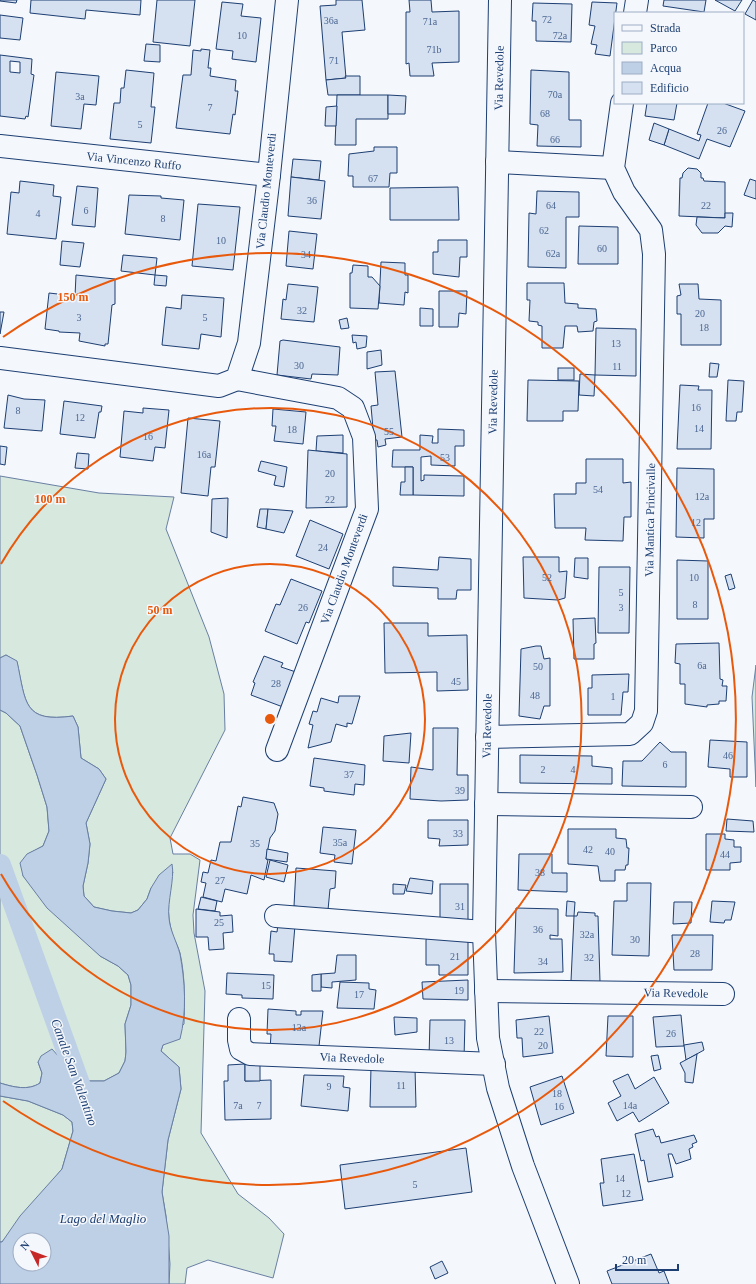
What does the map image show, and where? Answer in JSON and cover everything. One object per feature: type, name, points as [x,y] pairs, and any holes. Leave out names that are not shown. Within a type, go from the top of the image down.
[{"type":"street","name":"Via Claudio Monteverdi","points":[[277,750],[367,509],[364,437],[353,408],[338,398],[237,379],[248,343],[269,175],[287,0]]},
{"type":"street","name":"Via Revedole","points":[[500,0],[484,932],[488,1038],[498,1088],[523,1166],[568,1284]]},
{"type":"street","points":[[635,12],[636,0]]},
{"type":"street","points":[[497,162],[613,168],[622,104]]},
{"type":"street","name":"Via Vincenzo Ruffo","points":[[0,146],[269,175]]},
{"type":"street","name":"Via Mantica Princivalle","points":[[487,737],[630,734],[642,724],[646,711],[654,254],[651,230],[624,192],[613,168]]},
{"type":"street","points":[[0,358],[219,386],[237,379]]},
{"type":"street","points":[[486,804],[691,807]]},
{"type":"street","points":[[276,916],[484,932]]},
{"type":"street","name":"Via Revedole","points":[[486,991],[723,994]]},
{"type":"street","name":"Via Revedole","points":[[239,1019],[239,1040],[241,1049],[250,1054],[494,1064]]},
{"type":"green space","points":[[0,476],[99,493],[174,497],[166,529],[209,637],[224,694],[225,730],[170,838],[173,854],[190,854],[200,860],[193,915],[194,933],[205,991],[201,1133],[238,1194],[269,1218],[284,1234],[273,1278],[208,1260],[187,1268],[185,1284],[169,1284],[170,1264],[166,1216],[162,1192],[168,1140],[181,1089],[179,1067],[161,1051],[163,1045],[184,1024],[184,980],[182,962],[172,933],[168,911],[168,894],[173,872],[151,888],[147,899],[138,910],[131,913],[94,907],[84,896],[83,886],[90,844],[86,823],[106,779],[99,769],[81,758],[78,727],[73,716],[44,716],[36,713],[25,699],[17,662],[6,655],[0,658]]},
{"type":"green space","points":[[756,665],[756,787],[752,697]]},
{"type":"green space","points":[[0,710],[6,713],[20,726],[47,807],[49,831],[43,846],[28,854],[23,876],[100,956],[118,966],[128,975],[131,985],[131,1005],[125,1024],[125,1061],[119,1073],[104,1081],[87,1081],[77,1077],[68,1064],[38,1062],[42,1073],[40,1083],[25,1088],[0,1083]]},
{"type":"green space","points":[[0,1096],[28,1101],[63,1115],[72,1122],[73,1131],[62,1169],[2,1242],[0,1242]]},
{"type":"water","name":"Lago del Maglio","points":[[6,655],[17,661],[25,699],[30,707],[36,713],[44,716],[73,716],[78,727],[81,758],[99,769],[106,779],[86,823],[90,844],[83,886],[84,896],[94,907],[131,913],[138,910],[147,899],[151,888],[159,875],[172,864],[173,876],[169,904],[169,918],[180,954],[183,975],[184,1018],[180,1039],[163,1045],[161,1051],[179,1067],[181,1089],[168,1140],[162,1192],[169,1236],[169,1284],[0,1284],[0,1242],[2,1242],[20,1216],[62,1169],[73,1131],[72,1122],[63,1115],[28,1101],[0,1096],[0,1083],[25,1088],[40,1083],[42,1073],[38,1062],[41,1056],[52,1049],[77,1077],[87,1081],[104,1081],[119,1073],[125,1061],[125,1024],[131,1005],[131,985],[128,975],[118,966],[100,956],[47,908],[23,876],[20,863],[27,854],[43,846],[49,831],[47,807],[20,726],[6,713],[0,710],[0,658]]},
{"type":"building","points":[[0,0],[17,0],[16,3]]},
{"type":"building","points":[[31,0],[141,0],[140,15],[86,10],[85,19],[30,13]]},
{"type":"building","points":[[157,0],[195,0],[190,46],[153,42]]},
{"type":"building","points":[[336,0],[362,0],[365,30],[342,32],[346,78],[326,80],[320,6],[336,5]]},
{"type":"building","points":[[409,0],[431,0],[432,12],[459,11],[459,62],[432,63],[434,76],[410,76],[409,63],[406,64],[406,12],[410,12]]},
{"type":"building","points":[[664,0],[706,0],[704,12],[663,6]]},
{"type":"building","points":[[715,0],[742,0],[735,11]]},
{"type":"building","points":[[753,0],[756,2],[756,20],[745,14]]},
{"type":"building","points":[[222,2],[243,4],[241,16],[261,18],[256,62],[232,59],[233,51],[216,49]]},
{"type":"building","points":[[592,2],[617,3],[616,12],[614,12],[614,26],[610,56],[595,54],[597,45],[591,44],[595,26],[589,25]]},
{"type":"building","points":[[533,3],[572,4],[571,42],[536,41],[536,21],[532,21]]},
{"type":"building","points":[[0,15],[23,18],[20,40],[0,38]]},
{"type":"building","points":[[146,44],[160,45],[160,62],[144,61]]},
{"type":"building","points":[[201,49],[210,50],[208,68],[211,68],[210,76],[236,80],[235,91],[238,91],[235,115],[233,114],[230,134],[176,128],[183,75],[191,75],[193,50],[201,51]]},
{"type":"building","points":[[0,55],[32,59],[31,74],[34,75],[28,117],[26,116],[25,119],[0,116]],"holes":[[[10,61],[20,62],[20,73],[10,72]]]},
{"type":"building","points":[[126,70],[154,73],[151,107],[155,107],[151,143],[110,139],[114,103],[120,103],[121,88],[124,88]]},
{"type":"building","points":[[531,70],[569,72],[569,120],[581,120],[581,147],[537,146],[538,125],[530,124]]},
{"type":"building","points":[[56,72],[99,76],[96,105],[84,104],[81,129],[51,126]]},
{"type":"building","points":[[345,76],[360,76],[360,95],[328,95],[326,80],[346,78]]},
{"type":"building","points":[[337,95],[388,95],[388,119],[356,119],[356,145],[335,145]]},
{"type":"building","points":[[388,95],[406,96],[405,114],[388,114]]},
{"type":"building","points":[[647,104],[677,104],[674,120],[645,116]]},
{"type":"building","points":[[708,104],[726,104],[745,111],[730,147],[707,139],[699,159],[664,145],[669,129],[699,141],[701,135],[697,134]]},
{"type":"building","points":[[337,106],[336,126],[325,126],[326,107]]},
{"type":"building","points":[[654,123],[669,129],[664,145],[649,140]]},
{"type":"building","points":[[374,147],[397,147],[397,173],[390,173],[389,187],[353,187],[353,176],[348,176],[349,154],[374,151]]},
{"type":"building","points":[[293,159],[321,161],[319,180],[291,177]]},
{"type":"building","points":[[688,168],[697,169],[701,173],[701,178],[703,178],[704,181],[725,182],[725,218],[679,216],[680,178],[682,178],[683,173]]},
{"type":"building","points":[[291,177],[325,181],[321,219],[288,216]]},
{"type":"building","points":[[750,179],[756,181],[756,199],[744,195]]},
{"type":"building","points":[[20,181],[54,185],[53,196],[61,197],[56,239],[7,234],[11,192],[19,193]]},
{"type":"building","points":[[77,186],[98,188],[95,227],[72,225]]},
{"type":"building","points":[[458,187],[459,220],[390,220],[390,188]]},
{"type":"building","points":[[537,191],[579,192],[579,217],[566,217],[566,268],[528,267],[529,213],[536,214]]},
{"type":"building","points":[[129,195],[161,196],[161,198],[184,200],[180,240],[125,234]]},
{"type":"building","points":[[198,204],[240,207],[233,270],[192,266]]},
{"type":"building","points":[[725,213],[733,213],[732,227],[725,226],[718,233],[702,233],[696,225],[697,217],[725,218]]},
{"type":"building","points":[[579,226],[618,227],[618,264],[578,264]]},
{"type":"building","points":[[289,231],[317,234],[313,269],[286,266]]},
{"type":"building","points":[[438,240],[467,240],[467,257],[460,257],[459,277],[433,274],[433,252],[438,252]]},
{"type":"building","points":[[62,241],[84,243],[80,267],[60,265]]},
{"type":"building","points":[[123,255],[157,258],[155,275],[121,271]]},
{"type":"building","points":[[381,262],[405,263],[405,275],[408,275],[408,293],[405,292],[404,305],[379,303]]},
{"type":"building","points":[[353,265],[368,266],[368,277],[372,277],[380,286],[378,309],[350,308],[350,273],[352,273]]},
{"type":"building","points":[[76,275],[115,279],[115,304],[112,305],[108,344],[105,344],[105,346],[79,341],[80,333],[59,332],[45,329],[49,293],[75,296]]},
{"type":"building","points":[[155,275],[167,276],[166,286],[154,285]]},
{"type":"building","points":[[527,283],[564,283],[565,303],[578,304],[578,308],[596,309],[597,321],[594,322],[593,331],[578,332],[577,326],[565,326],[563,348],[542,348],[542,326],[538,325],[538,322],[529,321],[530,300],[527,300]]},
{"type":"building","points":[[288,284],[318,287],[314,322],[281,319],[283,299],[286,300]]},
{"type":"building","points":[[679,284],[698,284],[699,299],[721,300],[721,345],[681,345],[681,314],[677,314],[677,296],[681,295]]},
{"type":"building","points":[[439,291],[467,291],[466,314],[459,313],[458,327],[439,327]]},
{"type":"building","points":[[182,295],[224,298],[221,337],[201,334],[199,349],[162,345],[166,307],[181,309]]},
{"type":"building","points":[[420,308],[433,309],[433,326],[420,326]]},
{"type":"building","points":[[0,312],[4,312],[0,334]]},
{"type":"building","points":[[347,318],[349,328],[341,329],[339,320]]},
{"type":"building","points":[[596,328],[636,329],[636,376],[595,375]]},
{"type":"building","points":[[352,335],[367,336],[366,347],[357,349],[356,342],[353,343]]},
{"type":"building","points":[[283,340],[340,347],[338,375],[312,374],[311,379],[277,375],[280,341]]},
{"type":"building","points":[[381,350],[382,365],[367,369],[367,352]]},
{"type":"building","points":[[710,363],[719,364],[717,377],[709,377]]},
{"type":"building","points":[[558,368],[574,368],[574,380],[558,380]]},
{"type":"building","points":[[395,371],[402,437],[385,439],[386,445],[378,447],[377,440],[374,440],[371,406],[378,405],[375,372]]},
{"type":"building","points":[[580,374],[595,375],[594,396],[579,395]]},
{"type":"building","points":[[528,380],[579,381],[578,411],[563,411],[563,421],[527,421]]},
{"type":"building","points":[[728,380],[744,381],[742,412],[737,412],[736,421],[726,421]]},
{"type":"building","points":[[680,385],[699,386],[698,390],[712,390],[711,449],[677,449]]},
{"type":"building","points":[[8,395],[24,399],[45,400],[42,431],[4,428]]},
{"type":"building","points":[[64,401],[102,406],[101,412],[99,412],[95,438],[60,434]]},
{"type":"building","points":[[143,408],[169,410],[165,448],[155,447],[153,461],[120,457],[124,411],[143,413]]},
{"type":"building","points":[[273,409],[306,412],[303,444],[274,441],[276,426],[272,426]]},
{"type":"building","points":[[188,418],[220,421],[215,467],[211,467],[208,496],[181,493]]},
{"type":"building","points":[[438,429],[464,430],[464,446],[455,446],[455,466],[431,465],[431,456],[421,457],[421,481],[424,480],[424,475],[464,476],[464,496],[413,495],[413,467],[392,467],[393,450],[420,450],[420,435],[433,436],[432,443],[438,443]]},
{"type":"building","points":[[343,435],[343,453],[316,451],[317,436]]},
{"type":"building","points":[[0,446],[7,447],[5,465],[0,464]]},
{"type":"building","points":[[308,450],[347,454],[347,507],[306,508]]},
{"type":"building","points":[[77,453],[89,454],[88,469],[75,468]]},
{"type":"building","points":[[586,459],[623,459],[623,483],[631,482],[631,517],[624,517],[623,541],[585,540],[586,528],[555,528],[554,494],[576,494],[576,483],[586,483]]},
{"type":"building","points":[[261,461],[287,467],[284,487],[274,485],[276,476],[258,471]]},
{"type":"building","points":[[405,467],[413,467],[413,495],[400,495],[401,482],[405,482]]},
{"type":"building","points":[[677,468],[714,469],[714,519],[704,519],[704,538],[676,537]]},
{"type":"building","points":[[228,498],[227,538],[211,532],[212,499]]},
{"type":"building","points":[[260,509],[268,509],[266,529],[257,527]]},
{"type":"building","points":[[268,509],[293,511],[284,533],[266,529]]},
{"type":"building","points":[[310,520],[343,534],[329,569],[296,556]]},
{"type":"building","points":[[439,557],[471,559],[471,590],[457,590],[456,599],[438,599],[438,588],[393,586],[393,567],[438,570]]},
{"type":"building","points":[[523,557],[559,557],[559,572],[567,571],[565,598],[558,600],[524,598]]},
{"type":"building","points":[[575,558],[588,558],[588,579],[574,577]]},
{"type":"building","points":[[677,560],[708,561],[708,619],[677,619]]},
{"type":"building","points":[[599,567],[630,567],[629,633],[598,633]]},
{"type":"building","points":[[731,574],[735,588],[729,590],[725,576]]},
{"type":"building","points":[[291,579],[322,591],[309,623],[306,622],[297,644],[265,631],[276,604],[280,605]]},
{"type":"building","points":[[595,618],[596,643],[594,644],[594,659],[574,659],[573,619]]},
{"type":"building","points":[[384,623],[428,623],[428,636],[467,635],[468,690],[437,691],[437,672],[385,673]]},
{"type":"building","points":[[719,643],[720,679],[723,680],[722,686],[727,686],[726,701],[719,701],[719,704],[707,705],[707,707],[685,704],[685,684],[680,684],[680,664],[675,663],[676,644]]},
{"type":"building","points":[[541,646],[544,659],[550,658],[550,706],[544,706],[540,719],[519,716],[521,649]]},
{"type":"building","points":[[264,656],[283,663],[281,667],[296,672],[283,707],[251,695],[255,683],[253,682]]},
{"type":"building","points":[[629,674],[628,692],[623,692],[621,715],[588,715],[588,688],[592,688],[592,675]]},
{"type":"building","points":[[339,696],[360,696],[352,724],[347,723],[347,727],[336,724],[331,742],[308,748],[313,725],[309,724],[313,711],[317,712],[321,698],[338,703]]},
{"type":"building","points":[[433,728],[458,728],[457,775],[468,775],[468,800],[441,801],[410,799],[411,767],[433,770]]},
{"type":"building","points":[[411,733],[409,763],[383,761],[384,736]]},
{"type":"building","points":[[710,740],[747,742],[747,777],[730,777],[730,769],[708,767]]},
{"type":"building","points":[[660,742],[671,752],[686,752],[686,787],[622,786],[623,761],[642,761]]},
{"type":"building","points":[[520,755],[592,756],[592,766],[612,768],[612,784],[520,783]]},
{"type":"building","points":[[314,758],[365,765],[364,785],[355,784],[354,795],[324,791],[324,788],[310,786]]},
{"type":"building","points":[[243,797],[274,803],[278,814],[275,831],[270,838],[264,880],[251,875],[247,894],[225,889],[222,902],[203,897],[206,883],[201,882],[203,872],[208,873],[211,860],[216,861],[220,842],[231,842],[238,806],[241,807]]},
{"type":"building","points":[[727,819],[753,821],[754,832],[726,831]]},
{"type":"building","points":[[428,820],[468,820],[468,845],[439,846],[440,839],[428,838]]},
{"type":"building","points":[[323,827],[356,830],[352,864],[334,862],[335,855],[320,853]]},
{"type":"building","points":[[568,829],[616,829],[616,838],[626,839],[627,848],[629,848],[628,865],[626,865],[625,870],[615,870],[615,881],[600,881],[598,866],[568,864]]},
{"type":"building","points":[[706,834],[725,834],[725,839],[734,840],[734,847],[741,847],[741,862],[730,863],[730,870],[706,870]]},
{"type":"building","points":[[267,849],[288,853],[287,862],[266,859]]},
{"type":"building","points":[[519,854],[552,854],[552,873],[567,873],[567,892],[518,890]]},
{"type":"building","points":[[270,860],[288,865],[284,882],[266,877]]},
{"type":"building","points":[[296,868],[336,871],[335,888],[330,889],[328,910],[294,906]]},
{"type":"building","points":[[410,878],[433,881],[432,894],[406,891]]},
{"type":"building","points":[[627,883],[651,883],[649,956],[612,955],[614,901],[627,901]]},
{"type":"building","points":[[393,884],[406,885],[404,894],[393,894]]},
{"type":"building","points":[[440,884],[468,884],[468,926],[440,926]]},
{"type":"building","points":[[201,897],[217,901],[215,911],[198,909]]},
{"type":"building","points":[[567,901],[575,902],[574,916],[566,916]]},
{"type":"building","points":[[712,901],[735,902],[731,920],[725,920],[724,923],[710,922]]},
{"type":"building","points":[[674,902],[692,902],[691,923],[673,924]]},
{"type":"building","points":[[516,908],[558,909],[558,936],[550,935],[550,939],[562,939],[563,972],[514,973]]},
{"type":"building","points":[[196,909],[220,912],[220,916],[232,915],[233,932],[223,933],[224,949],[209,950],[208,937],[196,937]]},
{"type":"building","points":[[578,912],[595,913],[595,916],[598,916],[600,982],[571,981],[574,916],[577,916]]},
{"type":"building","points":[[278,924],[295,925],[292,962],[274,961],[274,954],[269,954],[271,931],[277,932]]},
{"type":"building","points":[[468,934],[468,975],[439,975],[439,965],[426,965],[426,940],[428,935]]},
{"type":"building","points":[[672,935],[713,935],[712,970],[674,970]]},
{"type":"building","points":[[337,955],[356,955],[356,980],[332,982],[332,988],[321,987],[321,974],[335,973]]},
{"type":"building","points":[[227,973],[274,975],[273,999],[242,998],[242,995],[226,994]]},
{"type":"building","points":[[321,974],[321,991],[312,991],[312,975]]},
{"type":"building","points":[[468,980],[468,1000],[423,999],[422,982]]},
{"type":"building","points":[[340,982],[369,983],[369,989],[376,990],[374,1009],[337,1008]]},
{"type":"building","points":[[268,1009],[296,1011],[296,1015],[301,1015],[301,1011],[323,1011],[319,1046],[270,1050],[271,1034],[267,1034]]},
{"type":"building","points":[[681,1015],[684,1046],[656,1047],[653,1017]]},
{"type":"building","points":[[549,1016],[553,1053],[523,1057],[522,1038],[517,1038],[516,1020]]},
{"type":"building","points":[[608,1016],[633,1016],[633,1057],[606,1056]]},
{"type":"building","points":[[394,1017],[417,1018],[417,1032],[395,1035]]},
{"type":"building","points":[[430,1020],[465,1020],[464,1059],[429,1058]]},
{"type":"building","points":[[702,1042],[704,1050],[686,1060],[684,1045]]},
{"type":"building","points":[[697,1054],[693,1083],[685,1082],[685,1073],[680,1063]]},
{"type":"building","points":[[658,1055],[661,1069],[654,1071],[651,1056]]},
{"type":"building","points":[[245,1064],[245,1081],[271,1080],[271,1119],[225,1120],[224,1081],[228,1081],[228,1065]]},
{"type":"building","points":[[245,1064],[260,1065],[260,1081],[245,1081]]},
{"type":"building","points":[[371,1067],[415,1068],[416,1107],[370,1107]]},
{"type":"building","points":[[628,1074],[635,1089],[654,1077],[669,1103],[639,1122],[633,1112],[617,1121],[608,1103],[621,1096],[613,1081]]},
{"type":"building","points":[[304,1075],[344,1076],[343,1087],[350,1088],[348,1111],[301,1106]]},
{"type":"building","points":[[562,1076],[574,1113],[541,1125],[530,1087]]},
{"type":"building","points":[[653,1129],[656,1137],[659,1136],[661,1143],[694,1135],[697,1142],[692,1144],[693,1147],[689,1149],[691,1159],[676,1164],[672,1154],[668,1154],[673,1177],[648,1182],[644,1160],[641,1161],[635,1134]]},
{"type":"building","points":[[466,1148],[472,1192],[345,1209],[340,1165]]},
{"type":"building","points":[[634,1154],[643,1200],[603,1206],[600,1183],[604,1183],[601,1159]]},
{"type":"building","points":[[651,1254],[659,1273],[664,1271],[669,1284],[612,1284],[607,1271]]},
{"type":"building","points":[[442,1261],[448,1273],[435,1279],[430,1267]]},
{"type":"waterway","name":"Canale San Valentino","points":[[0,865],[86,1103]]}]
